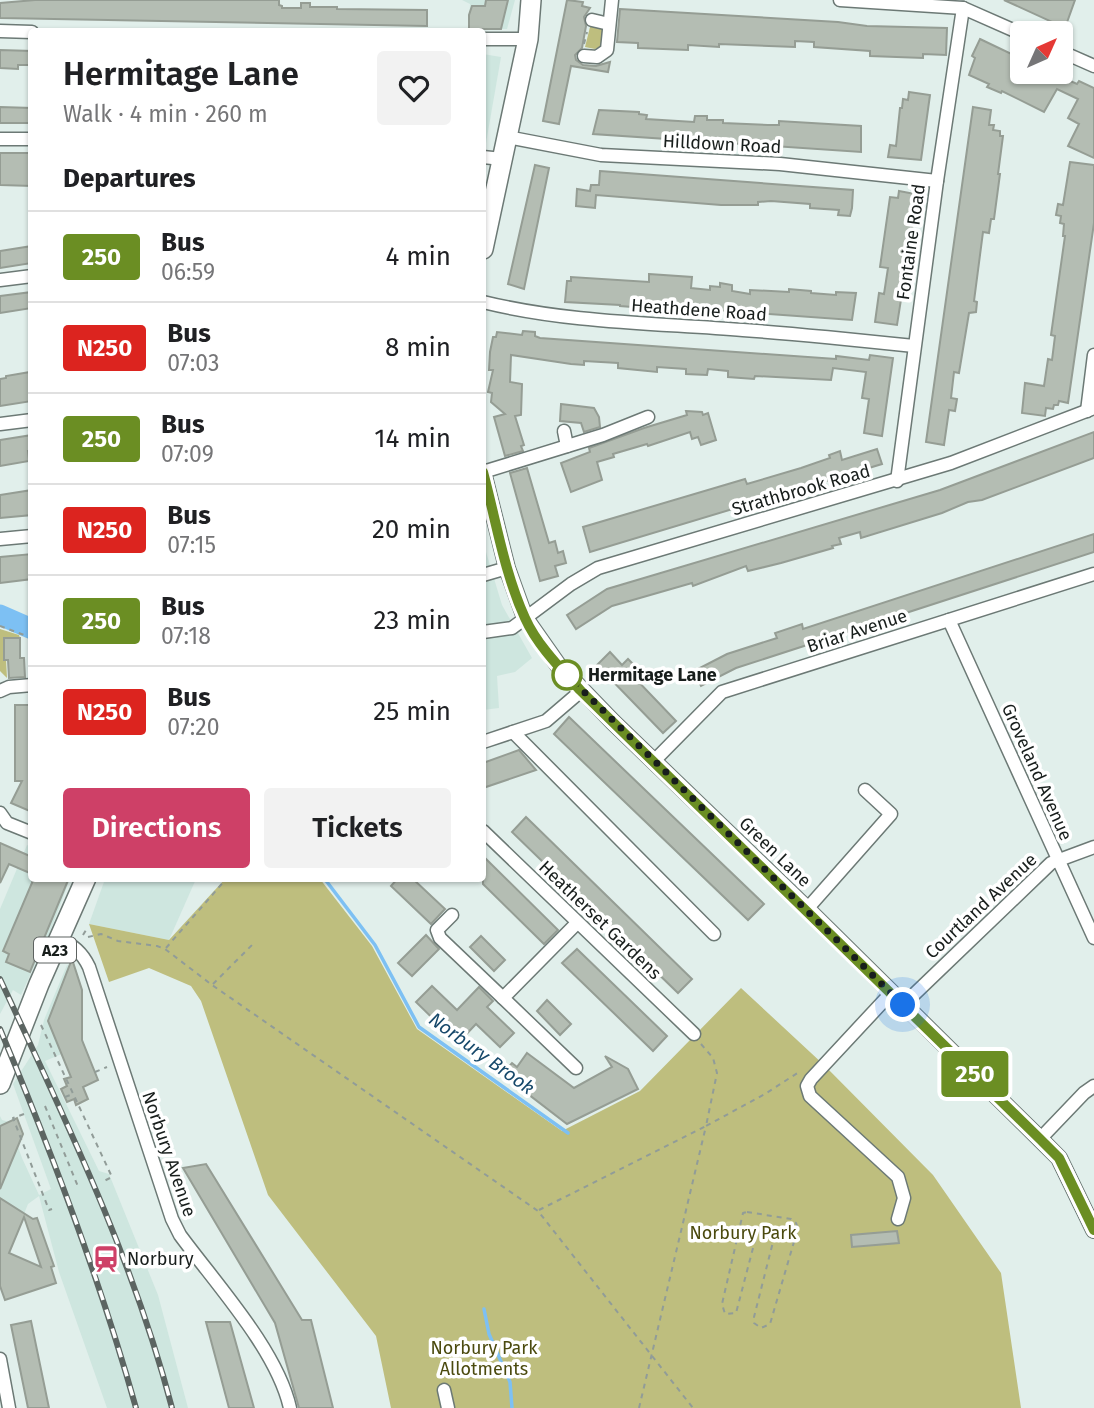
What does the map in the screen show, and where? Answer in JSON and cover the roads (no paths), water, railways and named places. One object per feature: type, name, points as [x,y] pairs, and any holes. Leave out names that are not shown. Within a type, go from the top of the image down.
[{"type":"highway","points":[[486,219],[492,158],[507,137],[529,33],[531,0]]},
{"type":"highway","points":[[529,33],[543,0]]},
{"type":"highway","name":"A23","points":[[2,1076],[84,882]]},
{"type":"main road","name":"Green Lane","points":[[486,484],[508,568],[525,618],[542,645],[581,691],[1059,1158],[1094,1230]]},
{"type":"street","points":[[583,55],[597,57],[607,50],[612,0]]},
{"type":"street","points":[[840,0],[963,8],[1010,29]]},
{"type":"street","name":"Fontaine Road","points":[[897,481],[963,8]]},
{"type":"street","points":[[590,24],[610,24]]},
{"type":"street","points":[[0,31],[28,32]]},
{"type":"street","points":[[486,39],[529,33]]},
{"type":"street","points":[[1073,57],[1094,66]]},
{"type":"street","name":"Hilldown Road","points":[[507,137],[601,155],[780,164],[937,181]]},
{"type":"street","points":[[0,139],[28,139]]},
{"type":"street","points":[[0,280],[28,276]]},
{"type":"street","name":"Heathdene Road","points":[[486,303],[523,312],[576,320],[744,330],[914,346]]},
{"type":"street","points":[[1090,409],[1094,355]]},
{"type":"street","name":"Strathbrook Road","points":[[525,618],[598,568],[897,481],[1090,409]]},
{"type":"street","points":[[486,471],[603,435],[648,416]]},
{"type":"street","points":[[0,424],[28,420]]},
{"type":"street","points":[[564,431],[569,445]]},
{"type":"street","points":[[0,539],[28,536]]},
{"type":"street","points":[[486,574],[508,568]]},
{"type":"street","name":"Briar Avenue","points":[[654,761],[722,692],[1094,574]]},
{"type":"street","points":[[486,632],[512,628],[525,618]]},
{"type":"street","name":"Groveland Avenue","points":[[949,620],[1094,938]]},
{"type":"street","points":[[0,691],[9,687],[28,685]]},
{"type":"street","points":[[486,742],[546,720],[581,691]]},
{"type":"street","points":[[513,732],[714,934]]},
{"type":"street","points":[[807,909],[891,814],[865,790]]},
{"type":"street","points":[[0,813],[7,823],[28,831]]},
{"type":"street","name":"Heatherset Gardens","points":[[486,834],[694,1034]]},
{"type":"street","name":"Courtland Avenue","points":[[898,1219],[904,1190],[898,1177],[810,1096],[807,1086],[824,1065],[897,999],[1057,860],[1094,847]]},
{"type":"street","points":[[452,915],[437,930],[440,938],[576,1068]]},
{"type":"street","points":[[503,998],[577,923]]},
{"type":"street","name":"Norbury Avenue","points":[[60,938],[84,957],[172,1219],[180,1235],[278,1370],[290,1408]]},
{"type":"street","points":[[1040,1139],[1094,1086]]},
{"type":"street","points":[[0,1359],[9,1408]]},
{"type":"street","points":[[444,1391],[448,1408]]},
{"type":"waterway","points":[[0,615],[28,627]]},
{"type":"waterway","name":"Norbury Brook","points":[[327,882],[375,945],[419,1027],[568,1133]]},
{"type":"waterway","name":"Norbury Brook","points":[[484,1309],[489,1334],[510,1382],[512,1408]]},
{"type":"railway","points":[[0,979],[73,1137],[118,1243],[138,1297],[172,1408]]},
{"type":"railway","points":[[0,1029],[74,1217],[136,1408]]},
{"type":"place","name":"Hermitage Lane","points":[[567,675]]},
{"type":"place","name":"Norbury","points":[[106,1259]]},
{"type":"park label","name":"Norbury Park","points":[[743,1233]]},
{"type":"park label","name":"Norbury Park Allotments","points":[[484,1358]]}]
